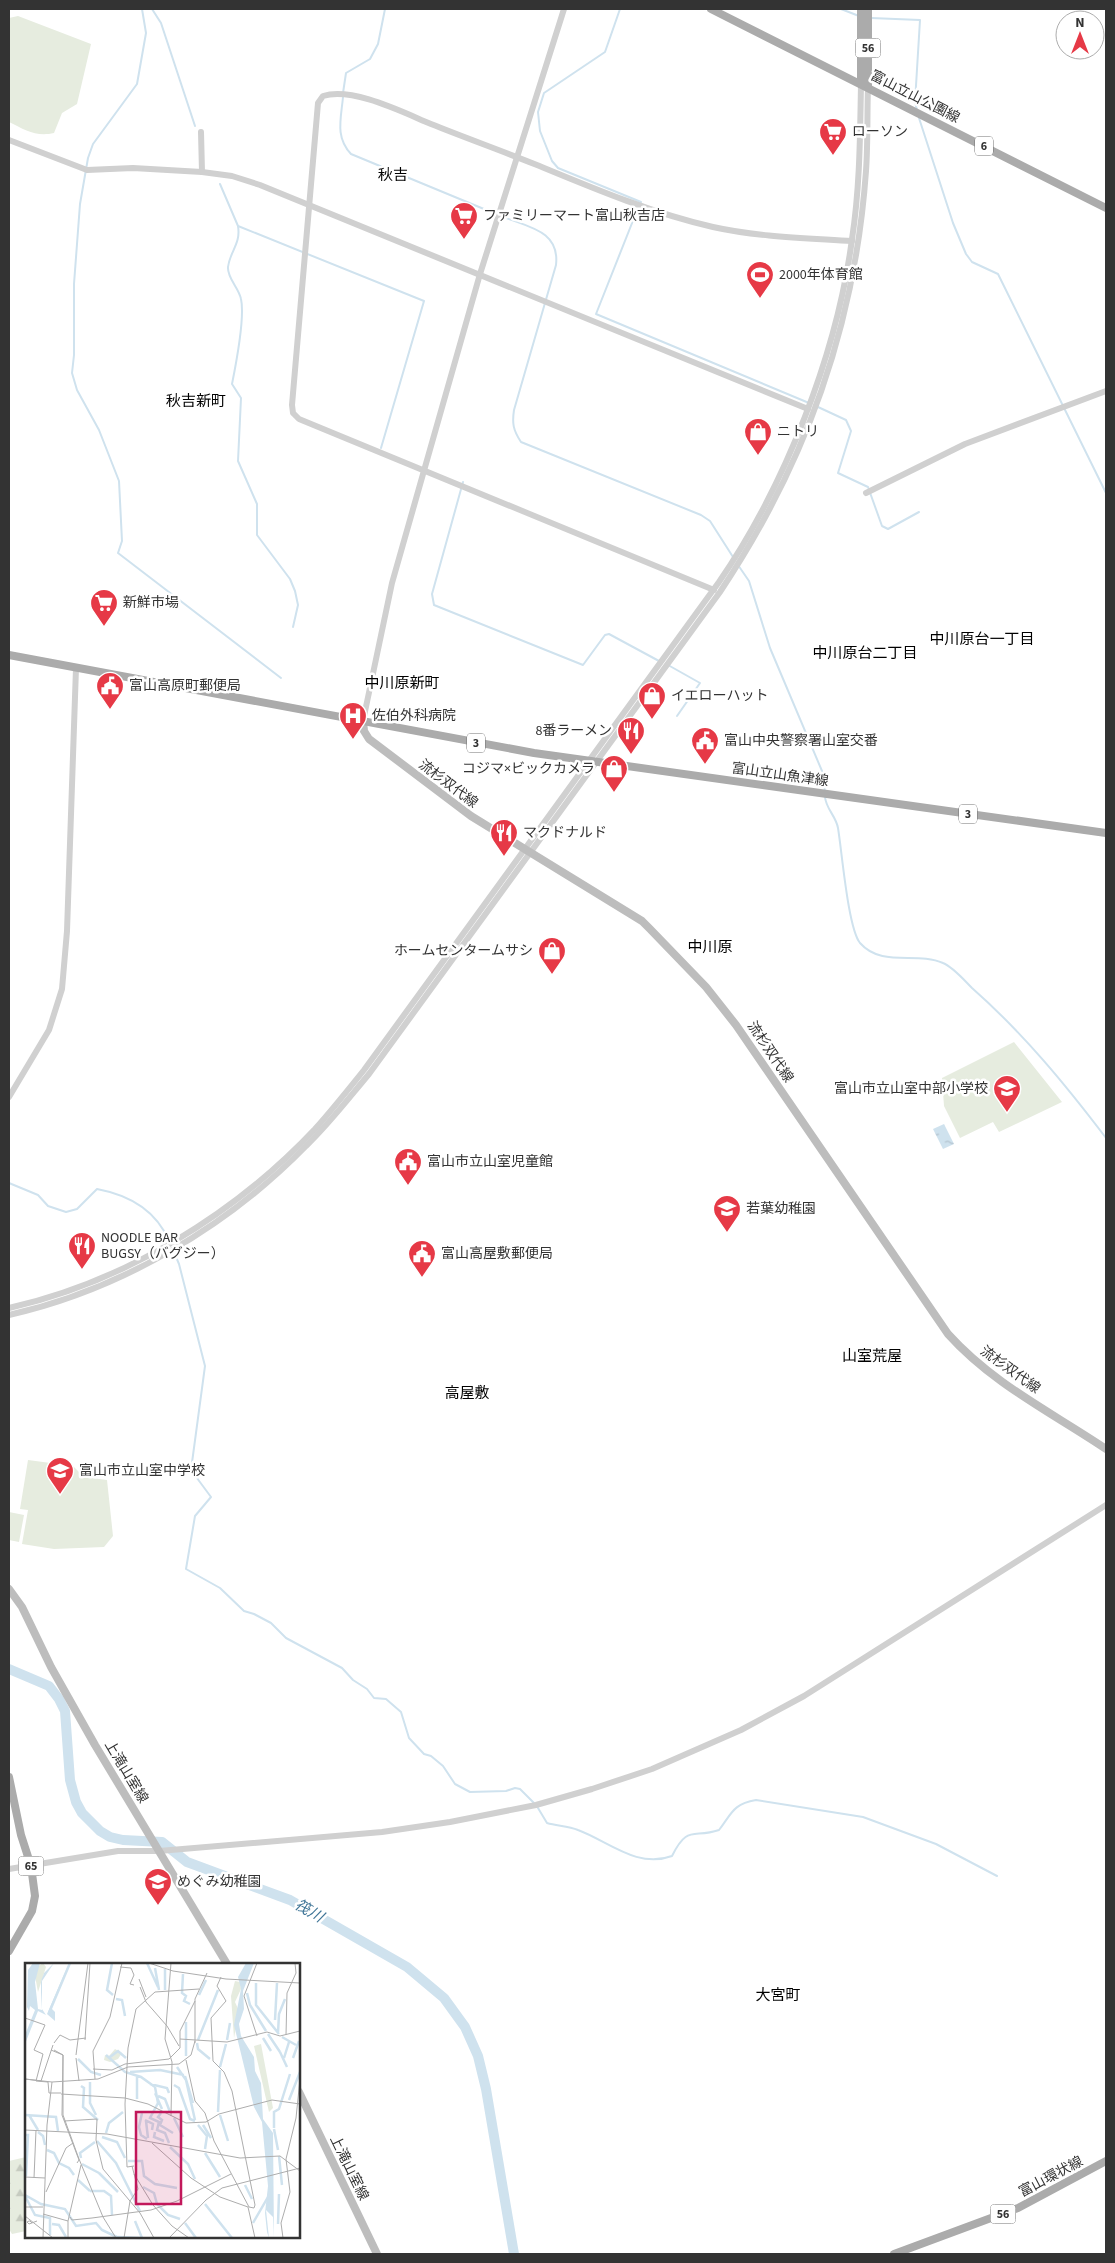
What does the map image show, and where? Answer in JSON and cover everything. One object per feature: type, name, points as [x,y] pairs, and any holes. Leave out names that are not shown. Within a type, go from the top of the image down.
[{"type":"main road","name":"富山立山公園線","points":[[711,9],[1106,208]]},
{"type":"main road","name":"56","points":[[861,9],[864,86]]},
{"type":"main road","name":"56","points":[[864,86],[868,9]]},
{"type":"main road","name":"富山立山魚津線","points":[[9,655],[524,751],[1106,833]]},
{"type":"main road","name":"流杉双代線","points":[[363,721],[364,731],[368,739],[471,816],[642,921],[706,987],[736,1024],[856,1196],[933,1312],[965,1353],[990,1375],[1106,1449]]},
{"type":"main road","name":"上滝山室線","points":[[9,1589],[22,1606],[51,1667],[226,1963]]},
{"type":"main road","name":"65","points":[[9,1776],[21,1835],[32,1866],[35,1896],[32,1911],[9,1951]]},
{"type":"main road","name":"上滝山室線","points":[[300,2094],[378,2254]]},
{"type":"main road","name":"富山環状線","points":[[894,2254],[1018,2208],[1106,2161]]},
{"type":"street","points":[[363,721],[392,583],[480,274],[564,9]]},
{"type":"street","points":[[9,1315],[65,1298],[110,1281],[153,1260],[196,1235],[228,1213],[283,1168],[326,1125],[369,1074],[734,565],[769,496],[808,409],[842,293],[852,241],[859,175],[864,86]]},
{"type":"street","points":[[738,558],[763,523],[795,460],[836,346],[850,292],[859,239],[866,170],[864,86]]},
{"type":"street","points":[[714,590],[299,419],[294,413],[292,405],[318,104],[323,96],[331,94],[372,101],[634,205],[704,225],[760,235],[852,241]]},
{"type":"street","points":[[201,132],[202,172]]},
{"type":"street","points":[[9,140],[81,169],[94,171],[133,168],[202,172],[232,176],[309,204],[808,409]]},
{"type":"street","points":[[866,493],[965,444],[1106,391]]},
{"type":"street","points":[[594,761],[714,590],[734,565]]},
{"type":"street","points":[[9,1097],[49,1030],[62,989],[67,931],[76,668]]},
{"type":"street","points":[[9,1308],[66,1292],[148,1255],[222,1210],[288,1155],[321,1122],[364,1070],[528,852]]},
{"type":"street","points":[[9,1869],[118,1851],[159,1851],[382,1832],[450,1822],[536,1805],[652,1769],[741,1730],[804,1696],[1106,1505]]},
{"type":"green space","points":[[18,16],[91,44],[77,104],[62,113],[54,133],[36,133],[9,122],[9,18]]},
{"type":"green space","points":[[1014,1042],[1062,1102],[999,1132],[993,1122],[960,1138],[944,1106],[942,1078]]},
{"type":"green space","points":[[28,1460],[73,1466],[84,1477],[107,1480],[113,1536],[104,1547],[54,1549],[22,1544],[28,1510],[20,1509]]},
{"type":"green space","points":[[9,1512],[24,1515],[19,1542],[9,1540]]},
{"type":"green space","points":[[25,2157],[25,2231],[12,2234],[9,2229],[9,2161]]},
{"type":"water","points":[[944,1124],[954,1144],[943,1149],[933,1129]]},
{"type":"waterway","points":[[142,9],[146,33],[137,84],[93,144],[88,158],[80,204],[74,284],[74,355],[72,373],[77,390],[99,430],[119,481],[122,541],[118,553],[281,678]]},
{"type":"waterway","points":[[152,9],[161,23],[195,126]]},
{"type":"waterway","points":[[343,93],[346,73],[370,59],[378,44],[385,9]]},
{"type":"waterway","points":[[620,9],[605,52],[544,93],[538,112],[540,131],[552,161],[558,168],[641,202],[640,204]]},
{"type":"waterway","points":[[841,9],[859,16]]},
{"type":"waterway","points":[[871,18],[920,20],[915,102],[917,110]]},
{"type":"waterway","points":[[343,97],[340,127],[343,141],[351,154],[496,214]]},
{"type":"waterway","points":[[919,118],[953,223],[966,254],[972,262],[998,274],[1106,493]]},
{"type":"waterway","points":[[220,184],[238,226],[424,301],[381,448]]},
{"type":"waterway","points":[[638,208],[596,314],[809,403]]},
{"type":"waterway","points":[[501,216],[540,232],[553,244],[556,253],[556,265],[514,410],[514,426],[521,442],[701,515],[710,521],[733,557]]},
{"type":"waterway","points":[[238,226],[237,243],[228,267],[229,275],[240,295],[242,307],[240,341],[232,384],[241,398],[238,461],[257,504],[257,535],[290,579],[295,591],[298,605],[293,627]]},
{"type":"waterway","points":[[818,407],[846,420],[851,431],[838,473],[868,487],[882,526],[888,529],[919,512]]},
{"type":"waterway","points":[[463,482],[432,594],[434,605],[583,665],[605,635],[609,634],[659,661]]},
{"type":"waterway","points":[[738,565],[749,581],[770,648],[822,771],[825,792]]},
{"type":"waterway","points":[[668,665],[700,683],[677,716]]},
{"type":"waterway","points":[[825,797],[838,828],[852,922],[860,943],[869,951],[879,955],[922,958],[951,967],[1026,1041],[1075,1098],[1106,1138]]},
{"type":"waterway","points":[[9,1183],[38,1195],[48,1206],[66,1212],[77,1209],[97,1189],[120,1195],[149,1213],[157,1221],[169,1241]]},
{"type":"waterway","points":[[173,1250],[179,1264],[205,1366],[191,1470],[211,1497],[195,1516],[186,1569],[220,1588],[244,1611],[271,1623],[286,1638],[342,1668],[353,1680],[367,1689],[374,1698],[386,1699],[401,1712],[409,1738],[424,1754],[431,1756],[443,1766],[455,1784],[470,1792],[520,1789],[535,1804]]},
{"type":"waterway","name":"筏川","points":[[9,1669],[49,1686],[59,1699],[65,1711],[70,1780],[76,1802],[82,1813],[100,1831],[110,1837],[123,1840],[162,1842],[187,1862],[290,1900],[407,1967],[444,1998],[465,2027],[478,2056],[486,2089],[514,2254]]},
{"type":"waterway","points":[[538,1808],[547,1823],[578,1830],[635,1856],[659,1859],[672,1856],[682,1840],[687,1836],[719,1830],[734,1810],[742,1804],[756,1800],[863,1817],[936,1844],[997,1876]]},
{"type":"place","name":"ローソン","points":[[833,156]]},
{"type":"place","name":"ファミリーマート富山秋吉店","points":[[464,240]]},
{"type":"place","name":"2000年体育館","points":[[760,299]]},
{"type":"place","name":"ニトリ","points":[[758,456]]},
{"type":"place","name":"新鮮市場","points":[[104,627]]},
{"type":"place","name":"富山高原町郵便局","points":[[110,710]]},
{"type":"place","name":"イエローハット","points":[[652,720]]},
{"type":"place","name":"佐伯外科病院","points":[[353,740]]},
{"type":"place","name":"8番ラーメン","points":[[631,755]]},
{"type":"place","name":"富山中央警察署山室交番","points":[[705,765]]},
{"type":"place","name":"コジマ×ビックカメラ","points":[[614,793]]},
{"type":"place","name":"マクドナルド","points":[[504,857]]},
{"type":"place","name":"ホームセンタームサシ","points":[[552,975]]},
{"type":"place","name":"富山市立山室中部小学校","points":[[1007,1113]]},
{"type":"place","name":"富山市立山室児童館","points":[[408,1186]]},
{"type":"place","name":"若葉幼稚園","points":[[727,1233]]},
{"type":"place","name":"NOODLE BAR BUGSY（バグジー）","points":[[82,1270]]},
{"type":"place","name":"富山高屋敷郵便局","points":[[422,1278]]},
{"type":"place","name":"富山市立山室中学校","points":[[60,1495]]},
{"type":"place","name":"めぐみ幼稚園","points":[[158,1906]]},
{"type":"district","name":"秋吉","points":[[393,175]]},
{"type":"district","name":"秋吉新町","points":[[196,401]]},
{"type":"district","name":"中川原台一丁目","points":[[982,639]]},
{"type":"district","name":"中川原台二丁目","points":[[865,653]]},
{"type":"district","name":"中川原新町","points":[[402,683]]},
{"type":"district","name":"中川原","points":[[710,947]]},
{"type":"district","name":"山室荒屋","points":[[872,1356]]},
{"type":"district","name":"高屋敷","points":[[467,1393]]},
{"type":"district","name":"大宮町","points":[[778,1995]]}]
